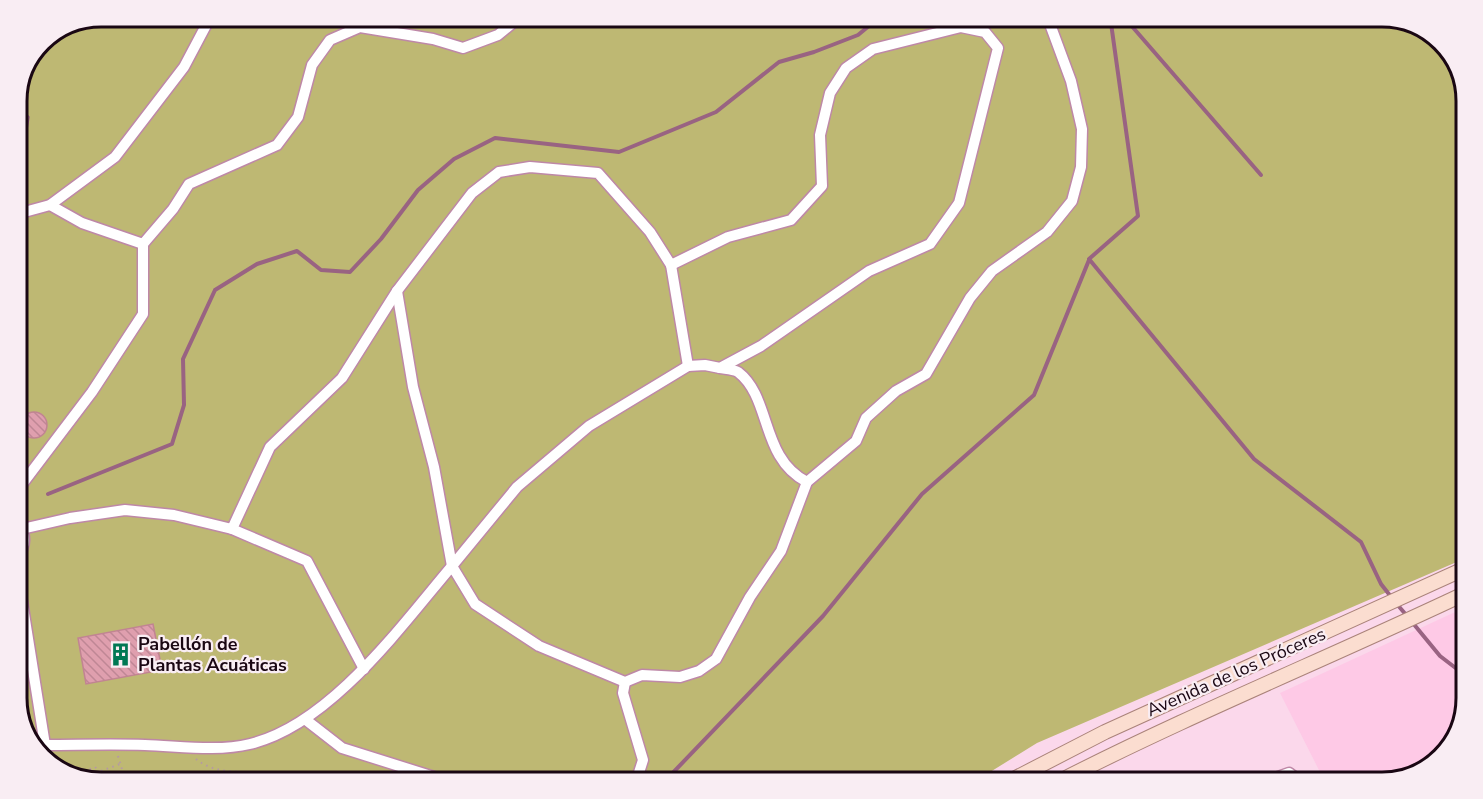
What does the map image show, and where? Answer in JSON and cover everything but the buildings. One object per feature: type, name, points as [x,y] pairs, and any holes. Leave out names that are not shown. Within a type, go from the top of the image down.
[{"type":"main road","name":"Avenida de los Próceres","points":[[1029,772],[1105,732],[1456,574]]},
{"type":"main road","name":"Avenida de los Próceres","points":[[1080,772],[1150,736],[1456,598]]},
{"type":"street","points":[[27,211],[50,205],[115,157],[184,67],[205,27]]},
{"type":"street","points":[[27,478],[92,392],[143,314],[143,244],[173,209],[189,184],[277,146],[298,117],[312,65],[330,40],[360,27],[433,39],[463,48],[498,35],[508,27]]},
{"type":"street","points":[[671,265],[728,237],[791,220],[822,186],[820,135],[830,93],[846,68],[873,49],[961,27],[985,32],[998,48],[959,203],[930,244],[869,271],[760,346],[720,368]]},
{"type":"street","points":[[397,291],[413,387],[434,467],[453,566],[475,604],[539,646],[625,682],[642,675],[680,677],[699,671],[716,659],[750,597],[781,550],[807,482],[856,441],[867,418],[896,391],[926,374],[970,298],[992,271],[1047,232],[1072,201],[1082,167],[1082,129],[1071,81],[1051,27]]},
{"type":"street","points":[[232,529],[270,447],[342,378],[397,291],[472,193],[499,172],[530,167],[598,173],[650,232],[671,265],[688,366]]},
{"type":"street","points":[[50,205],[82,223],[143,244]]},
{"type":"street","points":[[45,747],[114,745],[186,747],[250,744],[306,720],[364,669],[453,566],[517,487],[589,426],[688,366],[705,365],[736,371],[750,387],[770,438],[781,458],[796,477],[807,482]]},
{"type":"street","points":[[27,524],[125,510],[174,515],[232,529],[307,561],[364,669]]},
{"type":"street","points":[[27,642],[39,737]]},
{"type":"street","points":[[625,682],[623,693],[643,760],[639,772]]},
{"type":"street","points":[[306,720],[342,748],[416,772]]},
{"type":"path","points":[[114,745],[123,772]]},
{"type":"path","points":[[186,747],[195,759],[213,770],[228,772]]},
{"type":"path","points":[[87,771],[95,767],[101,771],[120,764]]},
{"type":"shaded area","points":[[101,27],[1382,27],[1401,30],[1431,45],[1448,69],[1456,97],[1456,562],[1037,743],[990,772],[101,772],[78,768],[52,754],[35,730],[27,702],[27,97],[33,73],[40,60],[60,40],[87,28]]},
{"type":"shaded area","points":[[1456,612],[1456,697],[1453,717],[1441,743],[1419,762],[1401,769],[1382,772],[1320,772],[1280,693]]},
{"type":"waterway","points":[[48,494],[172,444],[184,405],[183,359],[215,290],[257,264],[297,251],[321,270],[350,272],[381,239],[418,190],[454,159],[495,138],[619,152],[716,112],[779,62],[814,52],[858,35],[868,27]]},
{"type":"waterway","points":[[1112,27],[1138,216],[1089,259],[1254,459],[1361,542],[1381,584],[1392,598]]},
{"type":"waterway","points":[[1133,27],[1261,175]]},
{"type":"waterway","points":[[674,772],[823,616],[922,494],[1034,395],[1089,260]]},
{"type":"waterway","points":[[1396,603],[1407,616]]},
{"type":"waterway","points":[[1412,622],[1440,656],[1456,668]]},
{"type":"place","name":"Pabellón de Plantas Acuáticas","points":[[120,654]]}]
